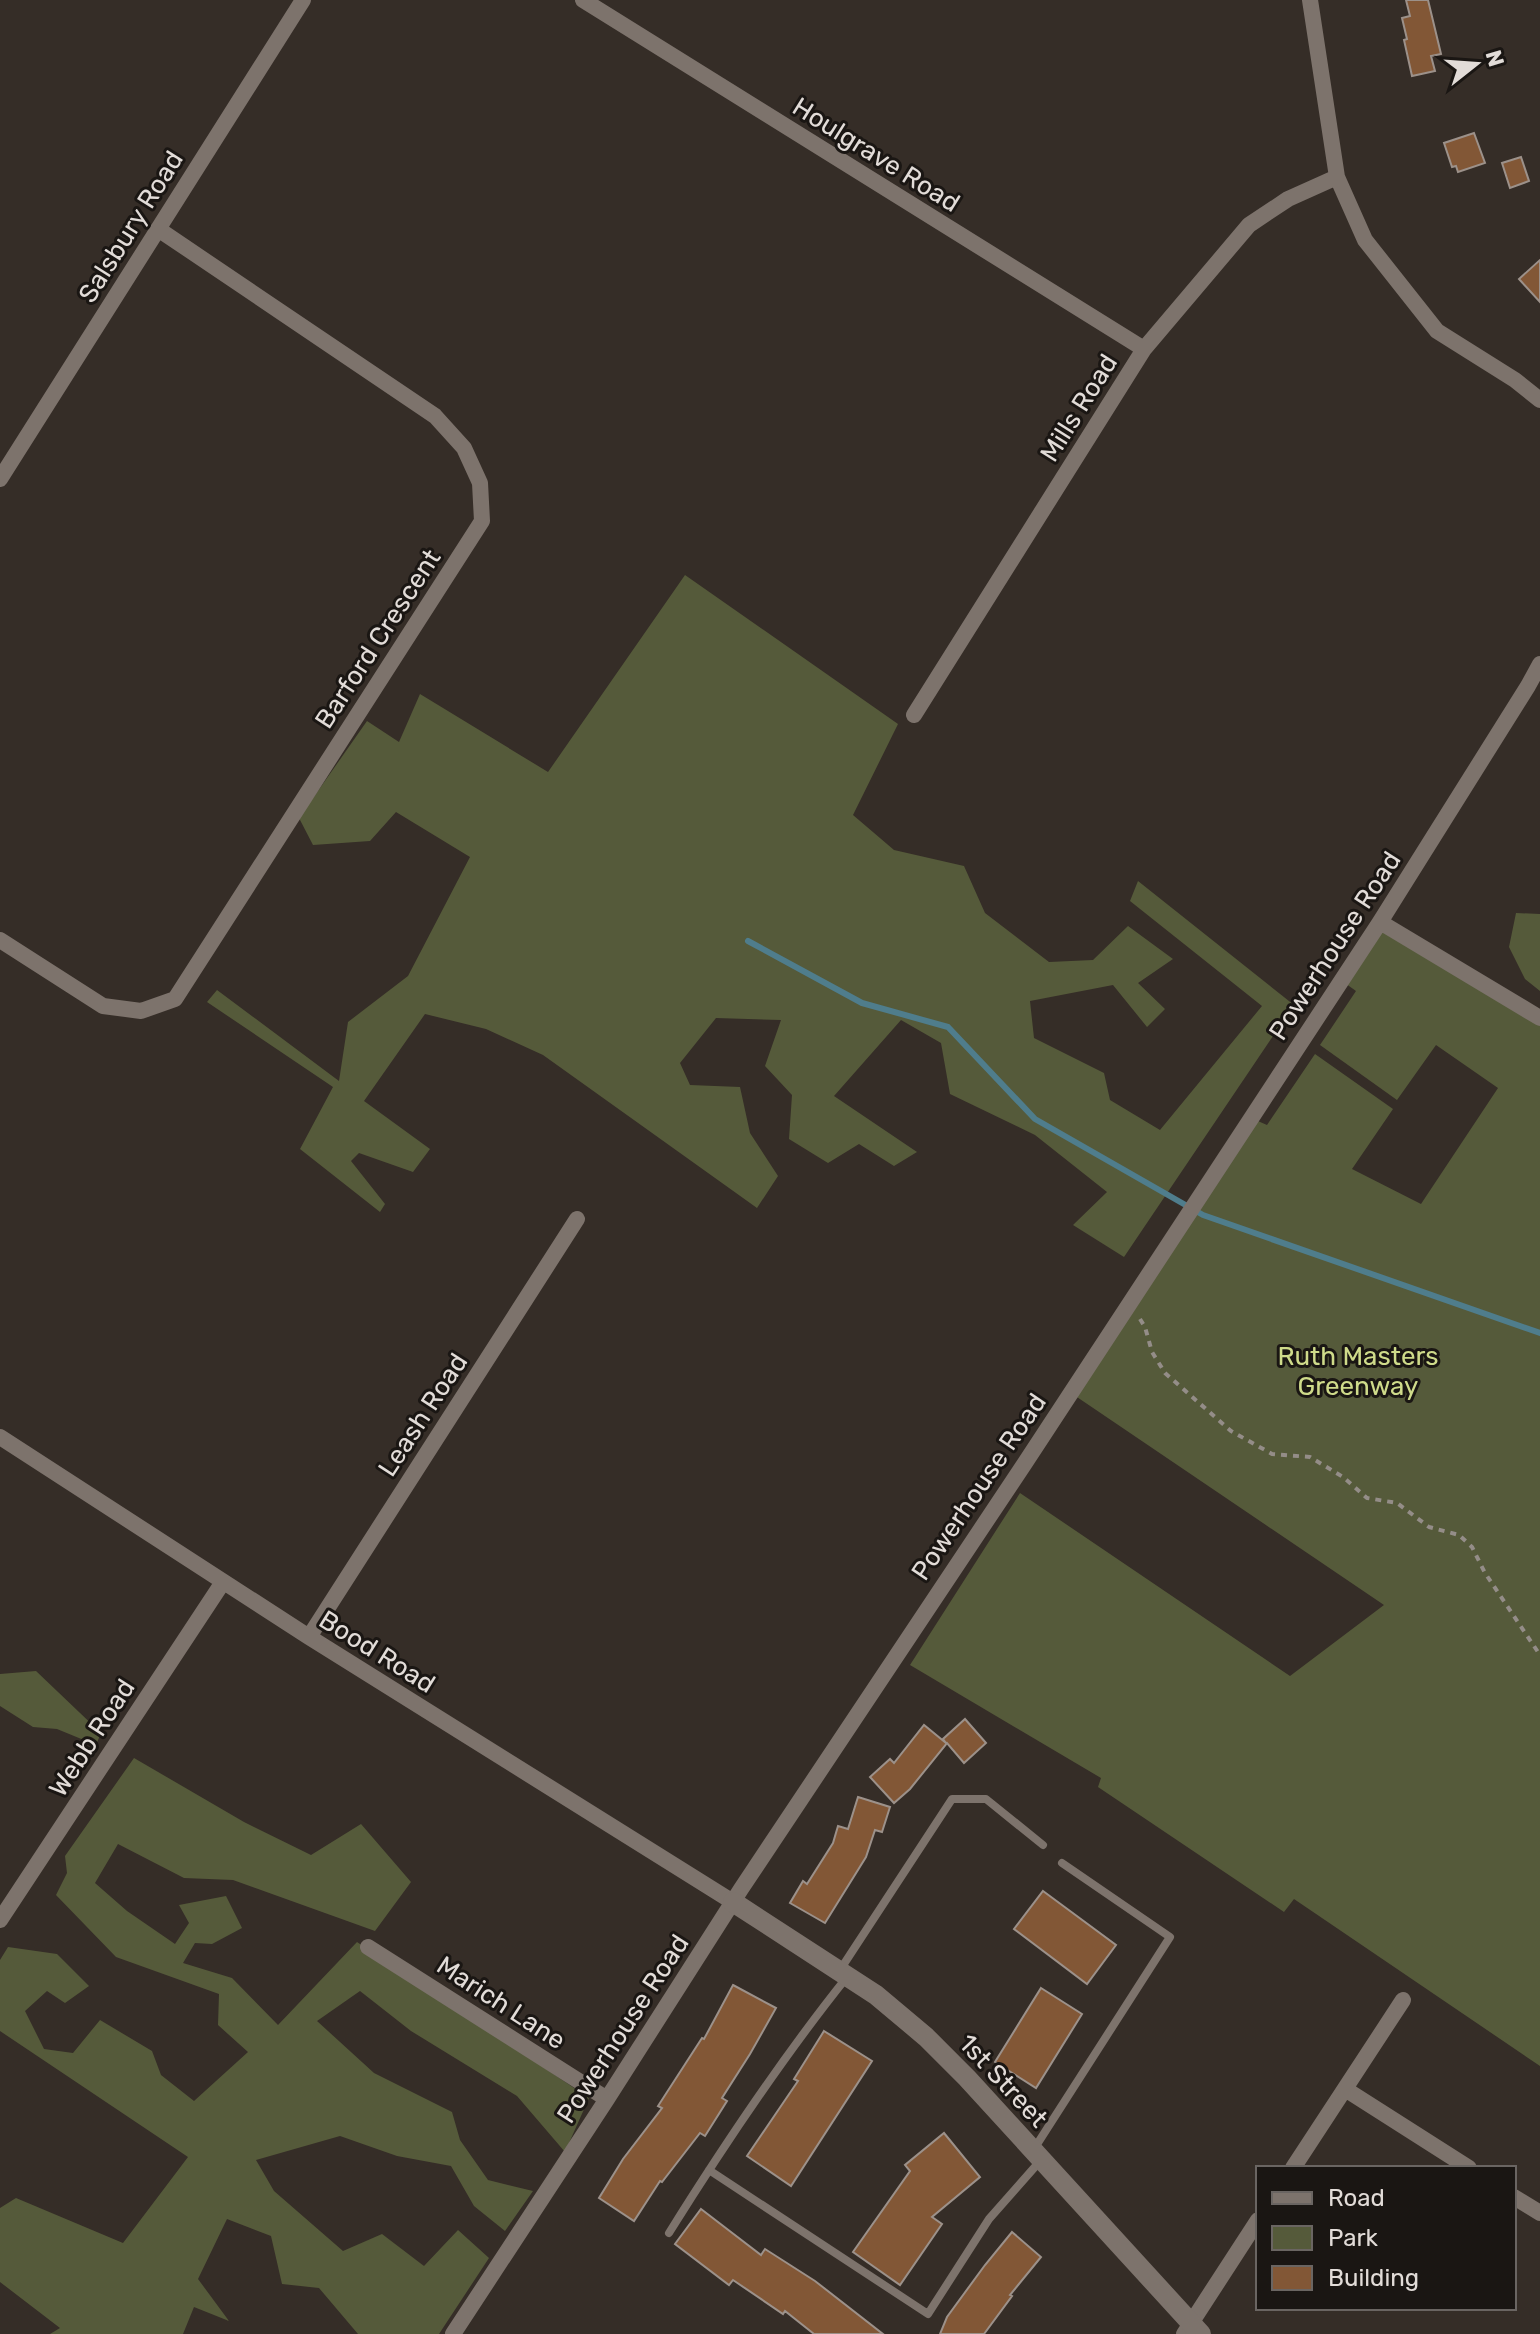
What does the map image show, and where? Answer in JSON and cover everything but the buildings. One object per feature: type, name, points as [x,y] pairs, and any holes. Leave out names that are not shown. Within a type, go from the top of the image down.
[{"type":"street","name":"Salsbury Road","points":[[0,479],[303,0]]},
{"type":"street","name":"Houlgrave Road","points":[[583,0],[1144,349]]},
{"type":"street","points":[[1310,0],[1337,177],[1365,240],[1437,331],[1515,380],[1540,400]]},
{"type":"street","name":"Mills Road","points":[[914,715],[1144,349],[1249,225],[1288,199],[1337,177]]},
{"type":"street","name":"Barford Crescent","points":[[0,940],[103,1006],[141,1011],[175,999],[482,521],[480,483],[464,448],[435,416],[158,229]]},
{"type":"street","name":"Powerhouse Road","points":[[453,2334],[733,1902],[1380,922],[1540,664]]},
{"type":"street","points":[[1380,922],[1540,1018]]},
{"type":"street","name":"Leash Road","points":[[309,1637],[577,1219]]},
{"type":"street","name":"Bood Road","points":[[0,1437],[309,1637],[733,1902]]},
{"type":"street","name":"Webb Road","points":[[0,1920],[223,1582]]},
{"type":"street","name":"1st Street","points":[[733,1902],[876,1995],[926,2037],[1037,2155],[1192,2330]]},
{"type":"street","name":"Marich Lane","points":[[368,1947],[607,2099]]},
{"type":"street","points":[[1294,2166],[1403,2000]]},
{"type":"street","points":[[1345,2089],[1466,2166]]},
{"type":"street","points":[[1516,2198],[1540,2213]]},
{"type":"street","points":[[1192,2330],[1256,2223]]},
{"type":"lane","points":[[669,2233],[814,2019],[952,1799],[986,1799],[1043,1845]]},
{"type":"lane","points":[[709,2170],[928,2314],[989,2219],[1037,2155],[1170,1937],[1062,1863]]},
{"type":"path","points":[[1129,1304],[1145,1327],[1152,1352],[1165,1373],[1231,1431],[1272,1454],[1310,1457],[1343,1477],[1367,1498],[1397,1503],[1429,1527],[1459,1535],[1472,1547],[1485,1573],[1540,1655]]},
{"type":"green space","points":[[685,575],[898,724],[853,815],[894,850],[964,866],[985,913],[1049,962],[1093,960],[1128,926],[1173,959],[1138,983],[1165,1009],[1147,1027],[1113,985],[1030,1001],[1034,1038],[1104,1073],[1110,1100],[1160,1130],[1262,1006],[1130,901],[1138,881],[1294,1005],[1124,1257],[1073,1225],[1107,1192],[1035,1135],[950,1094],[941,1043],[901,1020],[834,1096],[917,1152],[894,1166],[859,1144],[828,1163],[789,1139],[792,1095],[765,1066],[781,1020],[716,1018],[680,1063],[690,1085],[740,1087],[750,1133],[778,1176],[757,1208],[543,1055],[486,1029],[425,1014],[364,1101],[430,1149],[413,1172],[359,1153],[351,1161],[385,1204],[380,1212],[300,1149],[333,1087],[207,1002],[217,990],[339,1081],[348,1022],[408,976],[470,857],[396,812],[370,841],[313,845],[299,818],[367,721],[399,742],[420,694],[548,772]]},
{"type":"green space","points":[[1516,913],[1540,914],[1540,991],[1525,979],[1509,947]]},
{"type":"green space","name":"Ruth Masters Greenway","points":[[1380,922],[1540,1018],[1540,2066],[1294,1899],[1284,1912],[1098,1787],[1101,1778],[910,1665],[1020,1493],[1290,1676],[1384,1605],[1071,1393],[1251,1118],[1267,1125],[1315,1054],[1393,1109],[1352,1169],[1421,1204],[1498,1088],[1436,1045],[1397,1100],[1320,1045],[1356,991],[1342,981]]},
{"type":"green space","points":[[36,1671],[101,1733],[96,1745],[57,1729],[33,1727],[0,1706],[0,1674]]},
{"type":"green space","points":[[134,1758],[244,1822],[311,1855],[361,1824],[411,1882],[375,1931],[233,1880],[184,1878],[118,1844],[95,1883],[127,1911],[175,1944],[189,1923],[179,1905],[226,1896],[242,1928],[212,1944],[195,1943],[183,1963],[232,1978],[278,2025],[357,1942],[589,2098],[565,2152],[517,2096],[411,2031],[360,1991],[317,2021],[374,2073],[452,2112],[460,2140],[488,2180],[533,2191],[505,2231],[474,2206],[451,2166],[397,2156],[340,2136],[256,2160],[274,2191],[343,2251],[382,2234],[424,2266],[458,2230],[489,2258],[439,2334],[358,2334],[319,2288],[282,2284],[271,2236],[227,2219],[198,2279],[229,2321],[194,2307],[183,2334],[50,2334],[60,2328],[0,2282],[0,2208],[16,2198],[123,2243],[188,2157],[0,2031],[0,1960],[8,1947],[57,1954],[89,1986],[65,2003],[47,1991],[25,2011],[44,2049],[73,2053],[100,2020],[152,2051],[161,2075],[194,2101],[248,2052],[218,2025],[219,1994],[116,1957],[56,1895],[67,1873],[65,1856]]},
{"type":"waterway","points":[[748,941],[862,1003],[948,1027],[1035,1119],[1203,1215],[1540,1333]]}]
